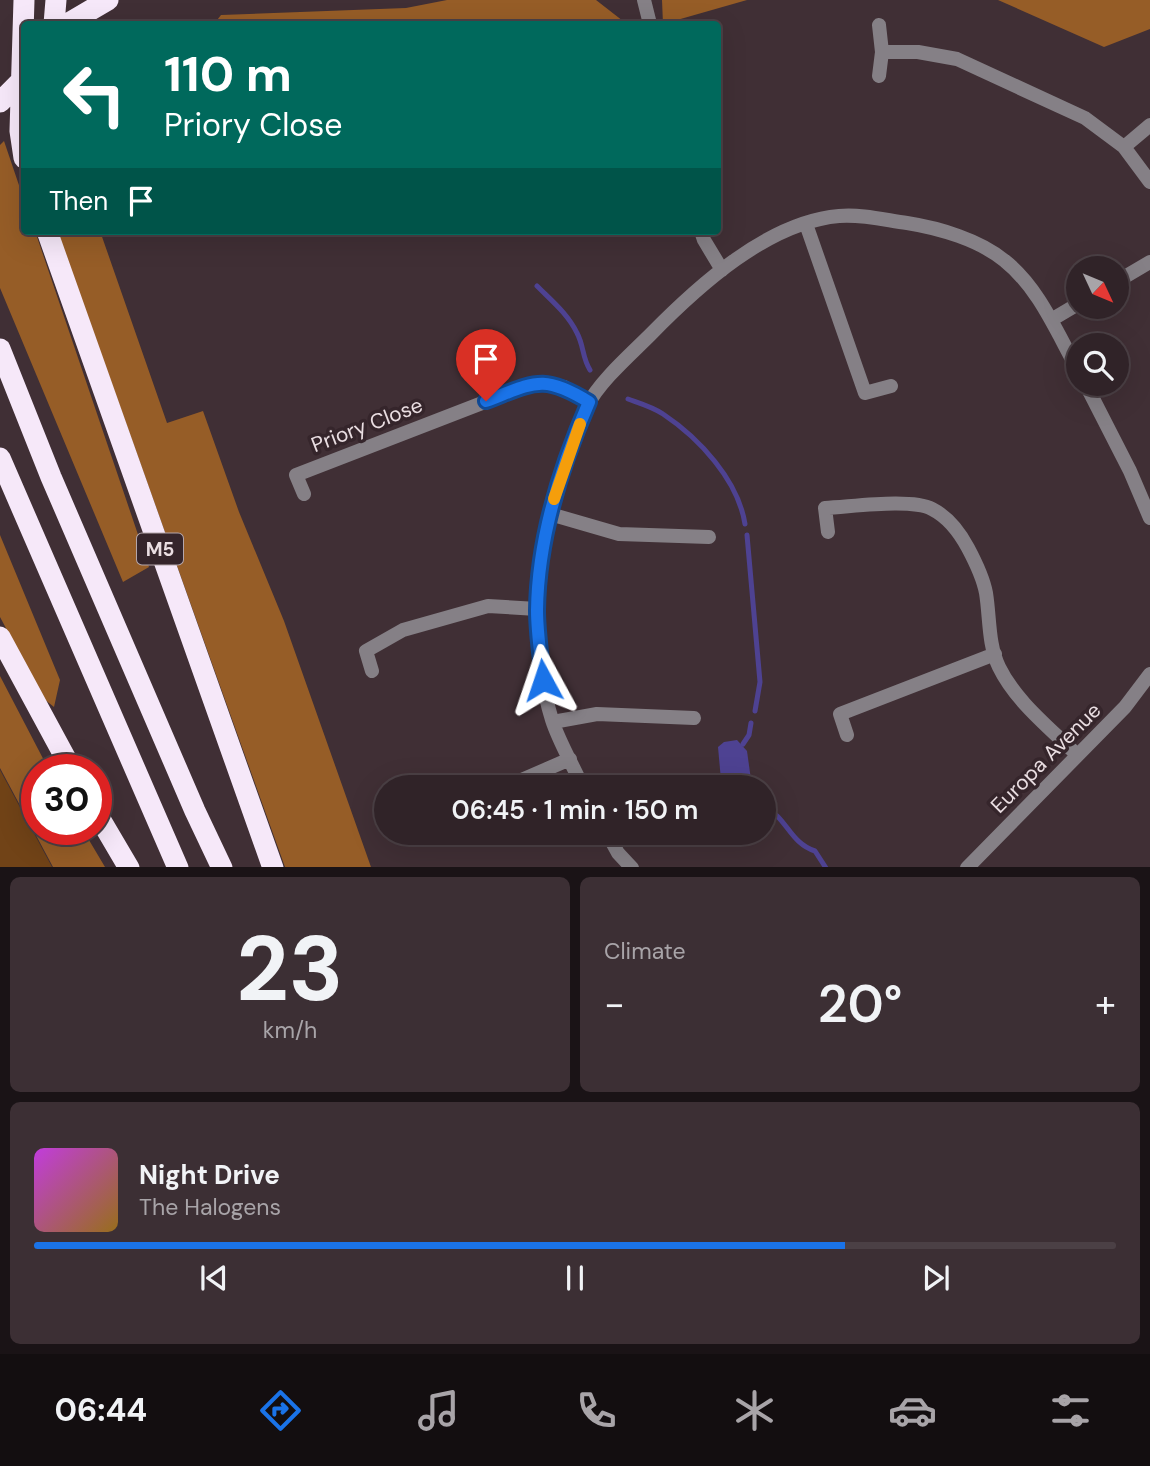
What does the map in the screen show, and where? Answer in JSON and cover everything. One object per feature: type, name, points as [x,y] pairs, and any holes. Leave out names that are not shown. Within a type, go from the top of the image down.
[{"type":"highway","points":[[24,0],[24,21]]},
{"type":"highway","points":[[54,21],[57,0]]},
{"type":"highway","points":[[72,21],[108,0]]},
{"type":"highway","points":[[0,102],[21,81]]},
{"type":"highway","points":[[21,118],[21,138]]},
{"type":"highway","name":"M5","points":[[48,235],[273,867]]},
{"type":"highway","points":[[0,349],[51,477],[195,811],[222,867]]},
{"type":"highway","points":[[0,458],[178,867]]},
{"type":"highway","points":[[0,637],[63,754]]},
{"type":"highway","points":[[112,839],[129,867]]},
{"type":"street","points":[[644,0],[649,21]]},
{"type":"street","points":[[879,25],[882,52],[879,76]]},
{"type":"street","points":[[882,52],[918,52],[957,59],[1085,118],[1124,148],[1150,182]]},
{"type":"street","points":[[1124,148],[1150,125]]},
{"type":"street","points":[[577,775],[553,722],[543,680],[537,608],[544,544],[550,514],[578,427],[589,402],[618,366],[669,315],[722,270],[775,234],[837,216],[863,217],[923,226],[974,243],[1003,259],[1021,275],[1066,348]]},
{"type":"street","points":[[806,224],[866,393],[891,386]]},
{"type":"street","points":[[702,235],[722,270]]},
{"type":"street","points":[[1129,274],[1150,262]]},
{"type":"street","points":[[1051,320],[1066,311]]},
{"type":"street","name":"Priory Close","points":[[304,494],[296,475],[534,383],[564,387],[589,402]]},
{"type":"street","points":[[1092,396],[1130,471],[1150,518]]},
{"type":"street","points":[[828,531],[825,508],[909,505],[931,508],[950,521],[979,569],[986,592],[990,638],[999,666],[1018,697],[1077,755]]},
{"type":"street","points":[[550,514],[618,534],[709,537]]},
{"type":"street","points":[[372,671],[366,651],[403,630],[488,606],[537,608]]},
{"type":"street","points":[[847,735],[840,714],[995,654]]},
{"type":"street","name":"Europa Avenue","points":[[974,865],[1148,681]]},
{"type":"street","points":[[553,722],[597,714],[694,718]]},
{"type":"street","points":[[533,775],[570,759]]},
{"type":"street","points":[[614,845],[632,867]]},
{"type":"shaded area","points":[[447,0],[596,0],[623,21],[216,21],[221,15],[406,8]]},
{"type":"shaded area","points":[[662,0],[747,0],[674,21],[663,21]]},
{"type":"shaded area","points":[[998,0],[1150,0],[1150,29],[1104,47]]},
{"type":"shaded area","points":[[4,141],[21,191],[21,235],[36,235],[149,567],[123,582],[0,288],[0,145]]},
{"type":"shaded area","points":[[58,235],[101,235],[167,423],[203,411],[239,512],[284,621],[371,867],[285,867]]},
{"type":"shaded area","points":[[0,535],[60,680],[54,707],[44,699],[0,617]]},
{"type":"shaded area","points":[[0,676],[41,754],[21,754],[21,807],[0,768]]},
{"type":"shaded area","points":[[737,740],[747,751],[750,775],[721,775],[718,747],[724,742]]},
{"type":"shaded area","points":[[0,770],[21,809],[21,845],[40,845],[52,867],[0,867]]},
{"type":"shaded area","points":[[41,845],[92,845],[105,867],[53,867]]},
{"type":"waterway","points":[[537,286],[573,326],[590,370]]},
{"type":"waterway","points":[[628,399],[663,414],[703,448],[734,492],[745,524]]},
{"type":"waterway","points":[[747,535],[760,682],[755,711]]},
{"type":"waterway","points":[[743,744],[749,735],[751,723]]},
{"type":"waterway","points":[[776,815],[800,842],[815,851],[825,867]]},
{"type":"slow traffic","points":[[554,499],[580,424]]},
{"type":"route","points":[[486,401],[534,383],[564,387],[589,402],[551,506],[544,544],[537,608],[543,680]]}]
